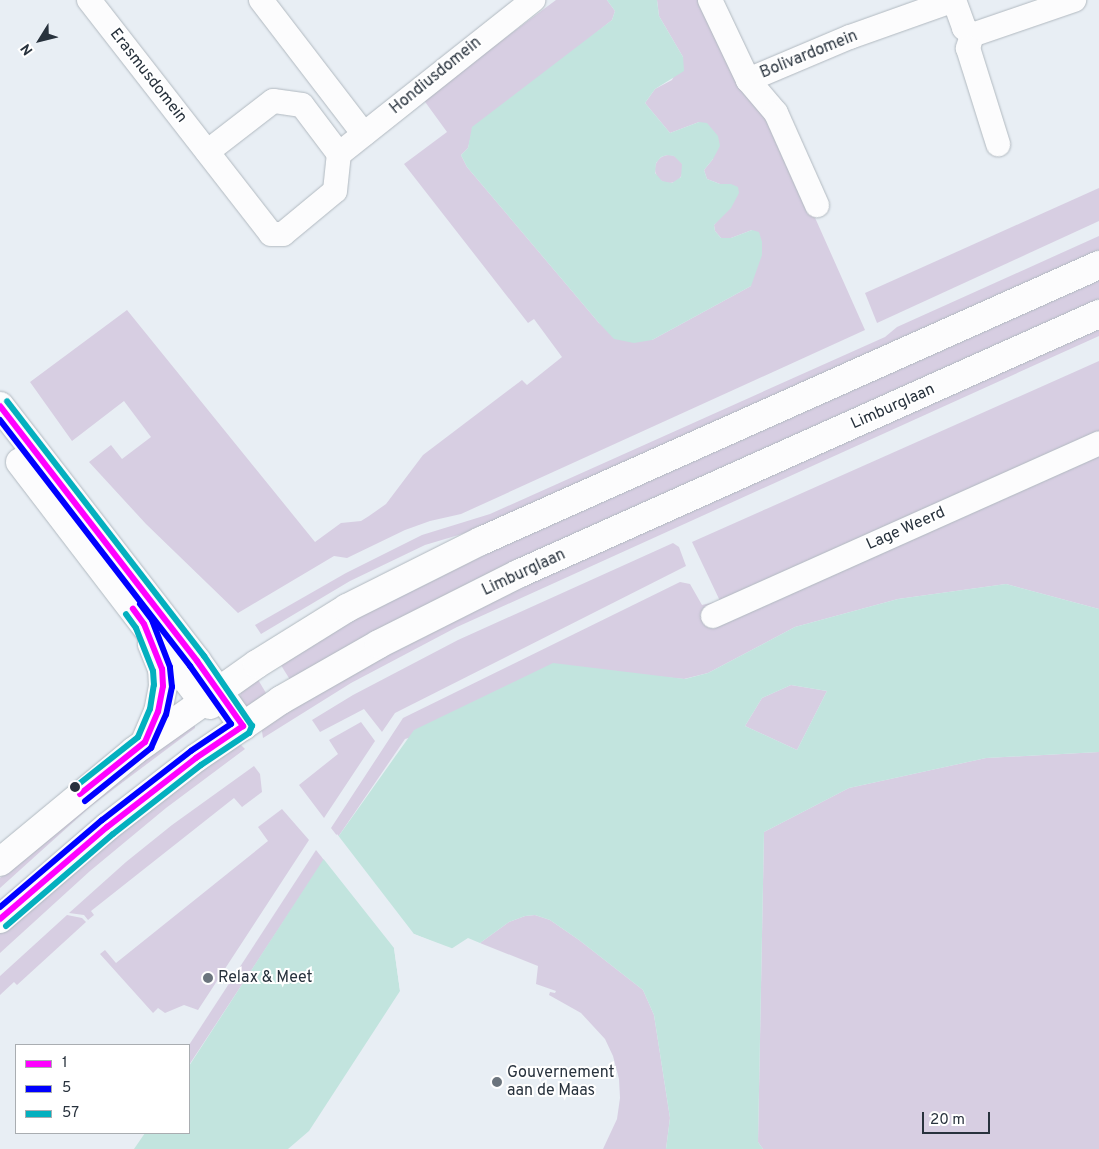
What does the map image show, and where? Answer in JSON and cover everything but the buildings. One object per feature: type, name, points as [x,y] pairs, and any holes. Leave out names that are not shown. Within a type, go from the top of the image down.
[{"type":"main road","points":[[0,862],[145,742],[275,652],[347,608],[439,560],[1099,265]]},
{"type":"main road","name":"Limburglaan","points":[[0,919],[107,827],[196,758],[292,693],[379,644],[510,579],[1099,314]]},
{"type":"main road","points":[[0,406],[211,696]]},
{"type":"main road","points":[[0,434],[52,506],[144,624],[211,696],[243,726]]},
{"type":"main road","points":[[144,624],[159,662],[163,679],[158,712],[145,742]]},
{"type":"street","name":"Erasmusdomein","points":[[89,0],[271,234],[283,234],[335,191],[340,154]]},
{"type":"street","points":[[261,0],[364,134]]},
{"type":"street","name":"Hondiusdomein","points":[[340,154],[533,0]]},
{"type":"street","name":"Bolivardomein","points":[[710,0],[748,80],[850,37],[954,0]]},
{"type":"street","points":[[954,0],[964,28],[972,35]]},
{"type":"street","points":[[972,35],[1074,0]]},
{"type":"street","points":[[972,35],[968,48],[998,144]]},
{"type":"street","points":[[748,80],[776,113],[817,205]]},
{"type":"street","points":[[207,152],[273,101],[302,105],[340,154]]},
{"type":"street","name":"Lage Weerd","points":[[713,616],[1099,443]]},
{"type":"shaded area","points":[[556,0],[607,0],[615,11],[612,20],[472,132],[468,148],[461,155],[467,167],[599,323],[652,340],[751,286],[752,230],[731,238],[721,238],[715,231],[714,225],[718,220],[731,184],[720,184],[707,179],[704,170],[713,159],[699,122],[670,133],[645,103],[655,89],[672,80],[683,57],[659,16],[657,0],[701,0],[744,94],[772,121],[865,330],[461,514],[430,521],[405,530],[347,558],[334,556],[238,613],[146,524],[89,462],[111,445],[122,459],[151,437],[124,401],[72,441],[30,382],[127,310],[315,542],[341,523],[361,521],[386,504],[423,455],[522,380],[527,385],[562,357],[534,319],[528,323],[404,164],[447,132],[423,99]]},
{"type":"shaded area","points":[[607,0],[657,0],[659,16],[683,57],[684,71],[655,89],[645,103],[670,133],[699,122],[707,123],[718,136],[720,146],[704,170],[707,179],[720,184],[731,184],[738,187],[739,193],[731,208],[714,225],[715,231],[721,238],[731,238],[752,230],[759,232],[762,242],[762,255],[751,286],[652,340],[634,343],[614,339],[599,323],[467,167],[461,155],[468,148],[472,127],[612,20],[615,11]],"holes":[[[667,155],[674,156],[682,164],[681,177],[672,183],[662,181],[655,173],[656,163],[661,157]]]},
{"type":"shaded area","points":[[669,155],[679,159],[683,169],[679,179],[669,183],[659,179],[655,169],[659,159]]},
{"type":"shaded area","points":[[1099,188],[1099,221],[877,323],[865,293]]},
{"type":"shaded area","points":[[1099,236],[1099,252],[472,531],[425,545],[350,581],[261,634],[255,625],[346,573],[422,535],[490,514],[885,337],[897,327]]},
{"type":"shaded area","points":[[1099,277],[1099,307],[292,683],[279,662],[361,614],[504,543]]},
{"type":"shaded area","points":[[1099,321],[1099,336],[457,627],[351,683],[263,738],[261,725],[343,670]]},
{"type":"shaded area","points":[[1099,361],[1099,609],[1006,584],[898,599],[795,627],[708,673],[684,679],[632,674],[405,739],[338,837],[331,828],[403,718],[680,582],[690,584],[702,605],[720,601],[692,542]]},
{"type":"shaded area","points":[[673,543],[679,547],[686,566],[395,713],[382,732],[364,709],[320,732],[312,720],[353,695],[458,640]]},
{"type":"shaded area","points":[[1006,584],[1099,609],[1099,752],[986,758],[849,788],[764,832],[758,1142],[763,1149],[666,1149],[670,1118],[654,1015],[643,990],[579,940],[550,920],[535,915],[525,916],[509,922],[480,943],[468,938],[451,949],[414,934],[394,948],[400,991],[309,1131],[288,1149],[134,1149],[144,1134],[190,1134],[190,1064],[338,837],[414,730],[553,663],[685,679],[708,673],[795,627],[898,599]],"holes":[[[791,685],[827,691],[797,750],[745,726],[762,698]]]},
{"type":"shaded area","points":[[257,678],[269,698],[250,707],[244,705],[239,700],[242,688]]},
{"type":"shaded area","points":[[791,685],[827,691],[797,750],[745,726],[762,698]]},
{"type":"shaded area","points":[[361,722],[375,741],[324,818],[299,785],[338,754],[329,740]]},
{"type":"shaded area","points":[[193,723],[195,728],[91,806],[0,888],[0,878],[87,801]]},
{"type":"shaded area","points":[[232,744],[241,745],[245,749],[166,808],[90,871],[0,953],[0,930]]},
{"type":"shaded area","points":[[1099,752],[1099,1149],[763,1149],[758,1142],[764,832],[849,788],[986,758]]},
{"type":"shaded area","points":[[254,766],[260,774],[262,792],[242,807],[234,798],[91,911],[94,915],[88,920],[84,915],[69,913],[126,862],[172,825]]},
{"type":"shaded area","points":[[282,809],[309,840],[198,1010],[184,1005],[165,1013],[158,1008],[153,1013],[100,954],[105,950],[116,963],[268,841],[258,827]]},
{"type":"shaded area","points":[[316,850],[324,860],[190,1063],[190,1044]]},
{"type":"shaded area","points":[[67,915],[82,918],[86,922],[17,985],[14,982],[0,995],[0,976]]},
{"type":"shaded area","points":[[535,915],[550,920],[579,940],[643,990],[654,1015],[670,1118],[666,1149],[603,1149],[617,1119],[620,1098],[619,1079],[613,1056],[605,1039],[581,1013],[549,995],[550,992],[555,993],[556,991],[536,984],[538,966],[480,943],[509,922],[525,916]]},
{"type":"pier","points":[[337,834],[414,934],[454,949],[450,952],[414,937],[397,949],[402,990],[400,991],[394,948],[322,857]]},
{"type":"transit line","name":"57","points":[[6,926],[113,834],[201,765],[249,733],[252,726],[204,656],[7,401]]},
{"type":"transit line","name":"1","points":[[0,406],[197,661],[243,726],[196,758],[107,827],[0,919]]},
{"type":"transit line","name":"5","points":[[0,420],[190,666],[231,724],[191,751],[102,820],[0,907]]},
{"type":"transit line","name":"5","points":[[85,801],[151,748],[166,715],[172,687],[170,667],[152,620],[140,604]]},
{"type":"transit line","name":"1","points":[[80,794],[145,742],[158,712],[163,686],[162,669],[144,624],[133,609]]},
{"type":"transit line","name":"57","points":[[75,787],[138,737],[150,709],[154,685],[153,671],[136,628],[126,614]]},
{"type":"place","name":"Relax & Meet","points":[[208,978]]},
{"type":"place","name":"Gouvernement aan de Maas","points":[[497,1082]]}]
